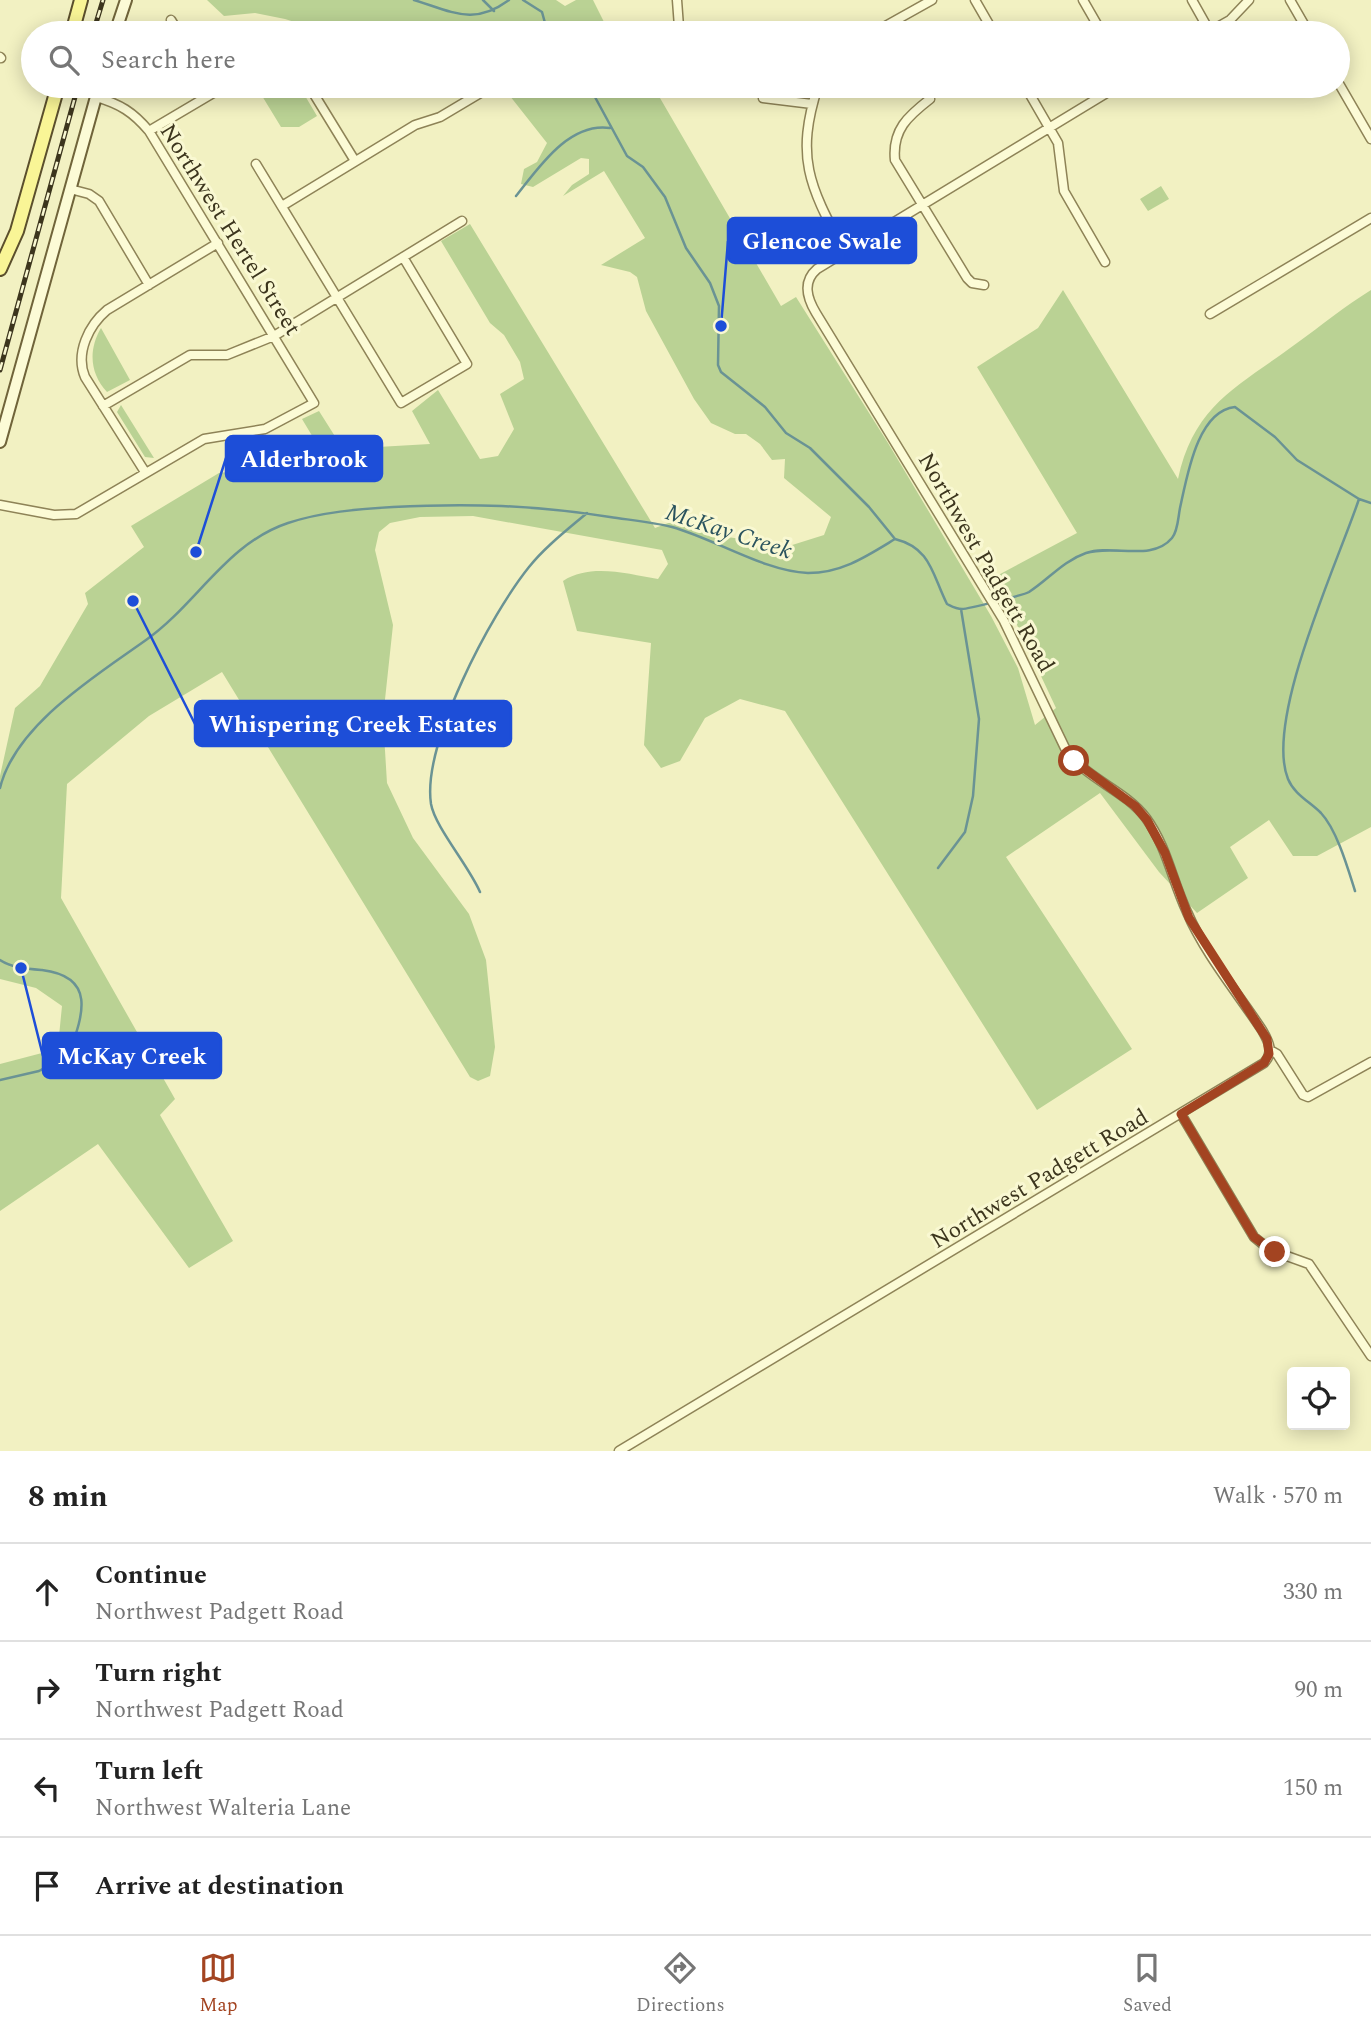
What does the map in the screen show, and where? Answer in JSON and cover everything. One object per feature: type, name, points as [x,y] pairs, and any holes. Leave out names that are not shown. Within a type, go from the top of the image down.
[{"type":"main road","points":[[75,21],[81,0]]},
{"type":"main road","points":[[0,269],[17,231],[55,98]]},
{"type":"street","points":[[119,21],[126,0]]},
{"type":"street","points":[[677,0],[679,21]]},
{"type":"street","points":[[894,21],[932,0]]},
{"type":"street","points":[[975,0],[987,21]]},
{"type":"street","points":[[1083,0],[1095,21]]},
{"type":"street","points":[[1192,0],[1202,21]]},
{"type":"street","points":[[1226,21],[1237,14],[1249,0]]},
{"type":"street","points":[[1290,0],[1302,21]]},
{"type":"street","points":[[0,442],[96,98]]},
{"type":"street","name":"Northwest Hertel Street","points":[[110,98],[134,113],[149,131],[314,403],[265,429],[204,439],[145,472]]},
{"type":"street","points":[[149,131],[199,98]]},
{"type":"street","points":[[316,98],[355,161]]},
{"type":"street","points":[[282,206],[415,125],[440,117],[472,98]]},
{"type":"street","points":[[763,98],[812,104]]},
{"type":"street","points":[[814,98],[806,165],[813,193],[845,253],[1099,98]]},
{"type":"street","points":[[1032,98],[1060,150],[1064,191],[1105,262]]},
{"type":"street","points":[[1347,98],[1371,139]]},
{"type":"street","points":[[930,99],[905,120],[893,146],[899,169],[967,278],[972,284],[984,285]]},
{"type":"street","points":[[256,164],[401,403],[467,364],[403,257]]},
{"type":"street","points":[[70,189],[89,194],[99,201],[149,285]]},
{"type":"street","points":[[1210,314],[1371,219]]},
{"type":"street","points":[[103,406],[190,355],[228,355],[274,336],[461,221]]},
{"type":"street","points":[[0,505],[54,515],[76,514],[145,472],[82,370],[85,343],[97,318],[218,243]]},
{"type":"street","name":"Northwest Padgett Road","points":[[619,1451],[1264,1063],[1270,1050],[1262,1030],[1189,918],[1170,864],[1152,829],[1135,806],[1069,755],[1030,673],[971,566],[808,299],[807,284],[814,272],[845,253]]},
{"type":"street","points":[[1270,1050],[1277,1054],[1303,1095],[1308,1097],[1371,1062]]},
{"type":"street","points":[[1181,1114],[1254,1237],[1270,1250],[1309,1264],[1371,1356]]},
{"type":"green space","points":[[207,0],[556,0],[565,6],[576,0],[593,0],[604,21],[291,21],[255,13],[224,16]]},
{"type":"green space","points":[[263,98],[306,98],[317,116],[299,127],[281,127]]},
{"type":"green space","points":[[511,98],[660,98],[781,306],[796,297],[888,443],[991,616],[1018,668],[1035,725],[1056,708],[1010,610],[989,580],[1077,533],[977,367],[1038,328],[1063,290],[1178,479],[1185,453],[1195,432],[1222,398],[1371,290],[1371,827],[1317,856],[1293,856],[1269,820],[1230,847],[1248,878],[1197,913],[1159,872],[1100,793],[1006,857],[1132,1049],[1037,1110],[785,711],[740,699],[705,718],[680,761],[661,768],[644,745],[651,643],[577,631],[563,581],[585,572],[597,571],[658,579],[668,564],[662,550],[473,516],[420,517],[390,523],[379,532],[375,550],[393,625],[383,718],[387,783],[413,838],[469,914],[486,960],[495,1047],[490,1076],[478,1081],[470,1077],[222,672],[149,716],[67,784],[61,898],[175,1099],[160,1115],[233,1241],[189,1268],[98,1144],[0,1211],[0,1064],[42,1053],[59,1036],[62,1006],[36,988],[0,979],[0,776],[15,708],[40,686],[88,604],[85,593],[144,547],[131,526],[219,473],[269,467],[317,444],[302,419],[319,411],[343,449],[430,444],[412,411],[438,390],[480,459],[498,456],[514,429],[500,394],[524,379],[520,362],[504,335],[490,323],[441,241],[470,224],[655,528],[679,519],[690,528],[707,534],[741,539],[757,546],[789,546],[824,535],[831,517],[784,478],[785,459],[772,460],[760,444],[746,434],[735,434],[711,423],[694,399],[646,311],[637,277],[630,272],[601,265],[645,238],[604,171],[563,196],[572,185],[589,174],[589,159],[581,158],[533,187],[521,184],[524,169],[537,162],[547,143]]},
{"type":"green space","points":[[1161,186],[1169,199],[1148,211],[1140,199]]},
{"type":"green space","points":[[101,328],[130,380],[107,392],[97,377],[93,362],[94,345]]},
{"type":"green space","points":[[121,405],[154,458],[145,457],[117,412]]},
{"type":"waterway","points":[[414,0],[452,12],[474,15],[485,13],[509,0]]},
{"type":"waterway","points":[[483,0],[494,11]]},
{"type":"waterway","points":[[523,0],[542,12],[544,21]]},
{"type":"waterway","points":[[596,98],[627,156],[643,167],[665,197],[686,248],[710,283],[719,306],[718,365],[721,372],[765,407],[786,433],[810,448],[869,507],[895,539]]},
{"type":"waterway","points":[[516,196],[545,160],[568,139],[595,128],[610,128]]},
{"type":"waterway","name":"McKay Creek","points":[[0,788],[22,743],[60,704],[164,626],[247,545],[266,532],[314,516],[354,510],[421,506],[475,505],[555,510],[672,527],[774,567],[808,573],[843,567],[895,539],[907,543],[923,556],[947,604],[962,609],[1029,592],[1063,565],[1086,553],[1108,550],[1143,551],[1164,545],[1176,532],[1190,463],[1203,433],[1211,420],[1222,411],[1235,407],[1275,437],[1297,460],[1359,499],[1371,503]]},
{"type":"waterway","points":[[1355,891],[1332,829],[1321,813],[1291,784],[1283,753],[1286,719],[1294,681],[1359,499]]},
{"type":"waterway","points":[[480,892],[439,824],[431,804],[431,779],[437,748],[462,681],[496,615],[529,567],[587,513]]},
{"type":"waterway","points":[[938,868],[965,832],[973,796],[979,719],[961,609]]},
{"type":"waterway","name":"McKay Creek","points":[[0,960],[26,969],[60,974],[72,981],[79,990],[81,1001],[81,1013],[69,1054],[39,1071],[0,1080]]},
{"type":"railway","points":[[97,21],[103,0]]},
{"type":"railway","points":[[0,370],[75,98]]},
{"type":"place","name":"Glencoe Swale","points":[[721,326]]},
{"type":"place","name":"Alderbrook","points":[[196,552]]},
{"type":"place","name":"Whispering Creek Estates","points":[[133,601]]},
{"type":"place","name":"McKay Creek","points":[[21,968]]},
{"type":"route","points":[[1074,761],[1135,806],[1147,820],[1160,841],[1189,918],[1267,1039],[1269,1054],[1264,1063],[1181,1114],[1254,1237],[1275,1252]]}]
